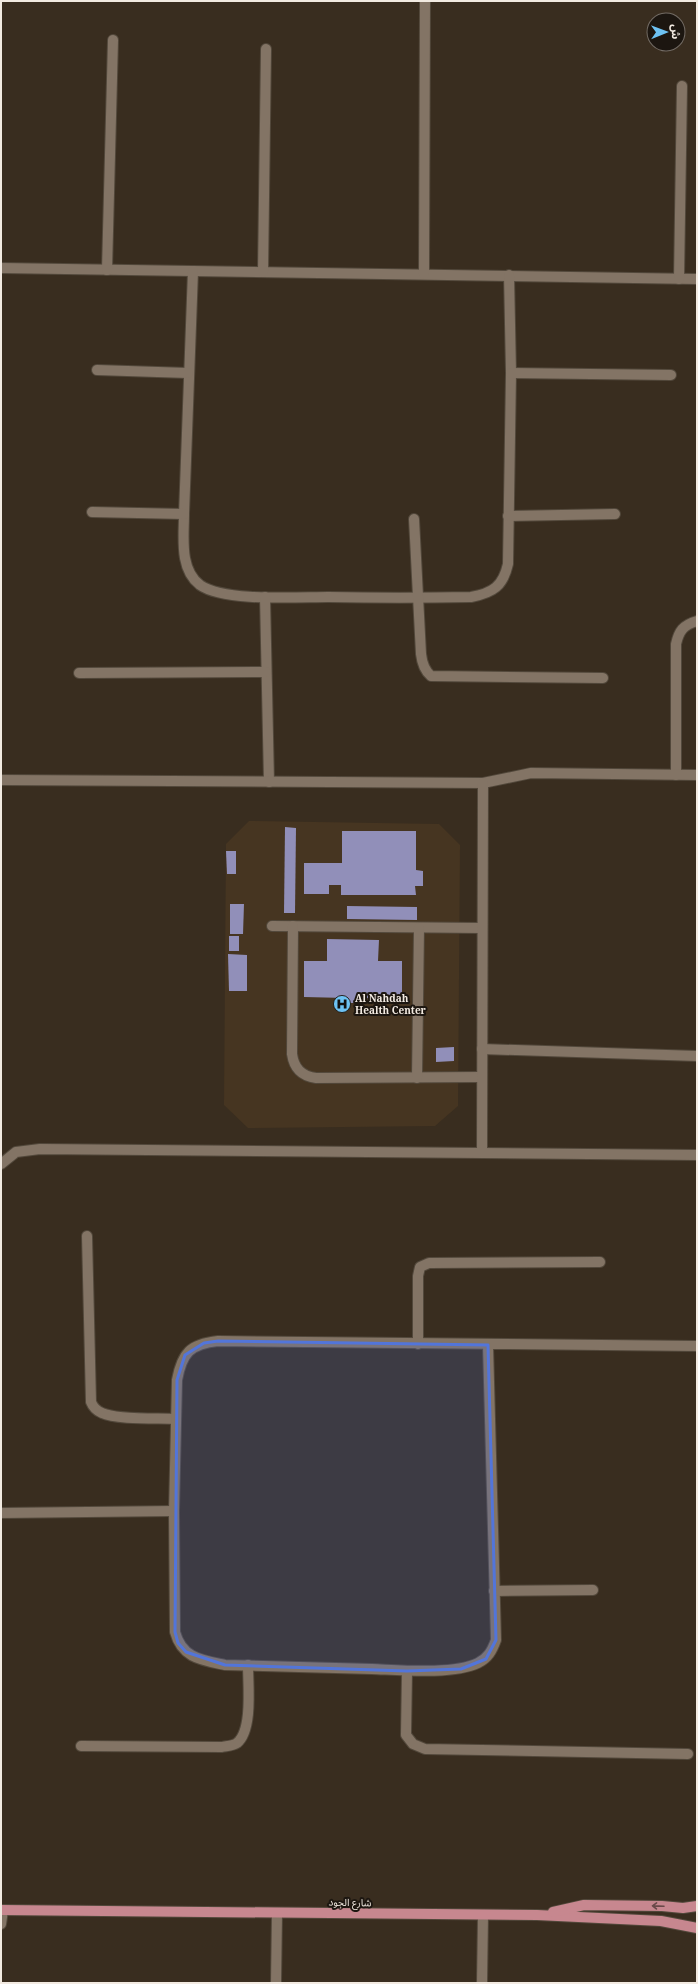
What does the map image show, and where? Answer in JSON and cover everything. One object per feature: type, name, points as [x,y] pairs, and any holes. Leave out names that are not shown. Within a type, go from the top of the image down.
[{"type":"main road","points":[[537,1915],[584,1905],[662,1906],[683,1908],[697,1906]]},
{"type":"main road","name":"شارع الجود","points":[[2,1910],[537,1915],[661,1921],[697,1928]]},
{"type":"street","points":[[424,274],[426,1]]},
{"type":"street","points":[[108,270],[113,40]]},
{"type":"street","points":[[263,272],[266,50]]},
{"type":"street","points":[[679,279],[682,86]]},
{"type":"street","points":[[1,268],[697,279]]},
{"type":"street","points":[[193,272],[188,373],[184,514],[184,551],[186,565],[200,584],[211,590],[227,594],[265,597],[471,597],[482,595],[500,584],[505,576],[508,564],[511,373],[509,275]]},
{"type":"street","points":[[97,370],[188,373]]},
{"type":"street","points":[[511,373],[671,375]]},
{"type":"street","points":[[92,512],[184,514]]},
{"type":"street","points":[[508,516],[615,514]]},
{"type":"street","points":[[414,519],[422,664],[431,676],[603,678]]},
{"type":"street","points":[[265,597],[269,782]]},
{"type":"street","points":[[676,775],[676,644],[679,632],[687,624],[697,621]]},
{"type":"street","points":[[79,673],[266,672]]},
{"type":"street","points":[[1,780],[483,783],[531,773],[697,775]]},
{"type":"street","points":[[482,1153],[483,783]]},
{"type":"street","points":[[272,926],[482,928]]},
{"type":"street","points":[[294,926],[292,1054],[296,1068],[302,1074],[316,1078],[482,1078]]},
{"type":"street","points":[[417,1078],[419,928]]},
{"type":"street","points":[[482,1049],[697,1056]]},
{"type":"street","points":[[1,1164],[5,1158],[16,1152],[40,1149],[697,1155]]},
{"type":"street","points":[[87,1236],[91,1402],[94,1408],[102,1413],[112,1416],[176,1419]]},
{"type":"street","points":[[418,1344],[418,1276],[420,1267],[429,1263],[600,1262]]},
{"type":"street","points":[[488,1345],[496,1640],[492,1652],[486,1659],[477,1664],[461,1669],[407,1671],[225,1664],[196,1658],[186,1652],[178,1643],[174,1632],[174,1511],[177,1380],[180,1364],[184,1355],[192,1349],[204,1342],[218,1341],[697,1346]]},
{"type":"street","points":[[1,1513],[174,1511]]},
{"type":"street","points":[[494,1591],[593,1590]]},
{"type":"street","points":[[81,1746],[222,1748],[236,1744],[244,1734],[247,1720],[248,1665]]},
{"type":"street","points":[[407,1671],[406,1735],[413,1744],[425,1749],[688,1754]]},
{"type":"street","points":[[1,1924],[2,1910]]},
{"type":"street","points":[[276,1983],[277,1913]]},
{"type":"street","points":[[482,1983],[483,1915]]},
{"type":"highlighted area","points":[[218,1341],[488,1345],[496,1640],[486,1659],[461,1669],[407,1671],[225,1665],[186,1652],[178,1643],[175,1632],[177,1380],[185,1355],[204,1343]]},
{"type":"shaded area","name":"Al Nahdah Health Center","points":[[249,821],[439,824],[460,845],[458,1106],[435,1126],[248,1128],[224,1105],[226,844]]},
{"type":"building","points":[[285,827],[296,828],[295,913],[284,913]]},
{"type":"building","points":[[342,831],[416,831],[416,870],[423,871],[423,886],[415,886],[416,895],[341,895],[341,885],[329,885],[329,894],[304,894],[304,863],[342,863]]},
{"type":"building","points":[[226,851],[236,851],[236,874],[227,874]]},
{"type":"building","points":[[230,904],[244,904],[243,934],[230,934]]},
{"type":"building","points":[[347,906],[417,907],[417,920],[347,919]]},
{"type":"building","points":[[229,936],[239,936],[239,951],[229,951]]},
{"type":"building","points":[[327,939],[379,940],[378,961],[402,961],[402,999],[361,998],[361,1003],[346,1003],[346,998],[304,997],[304,961],[327,961]]},
{"type":"building","points":[[228,954],[247,955],[247,991],[229,991]]},
{"type":"building","points":[[454,1047],[454,1061],[436,1062],[436,1048]]},
{"type":"place","name":"Al Nahdah Health Center","points":[[342,1004]]}]
